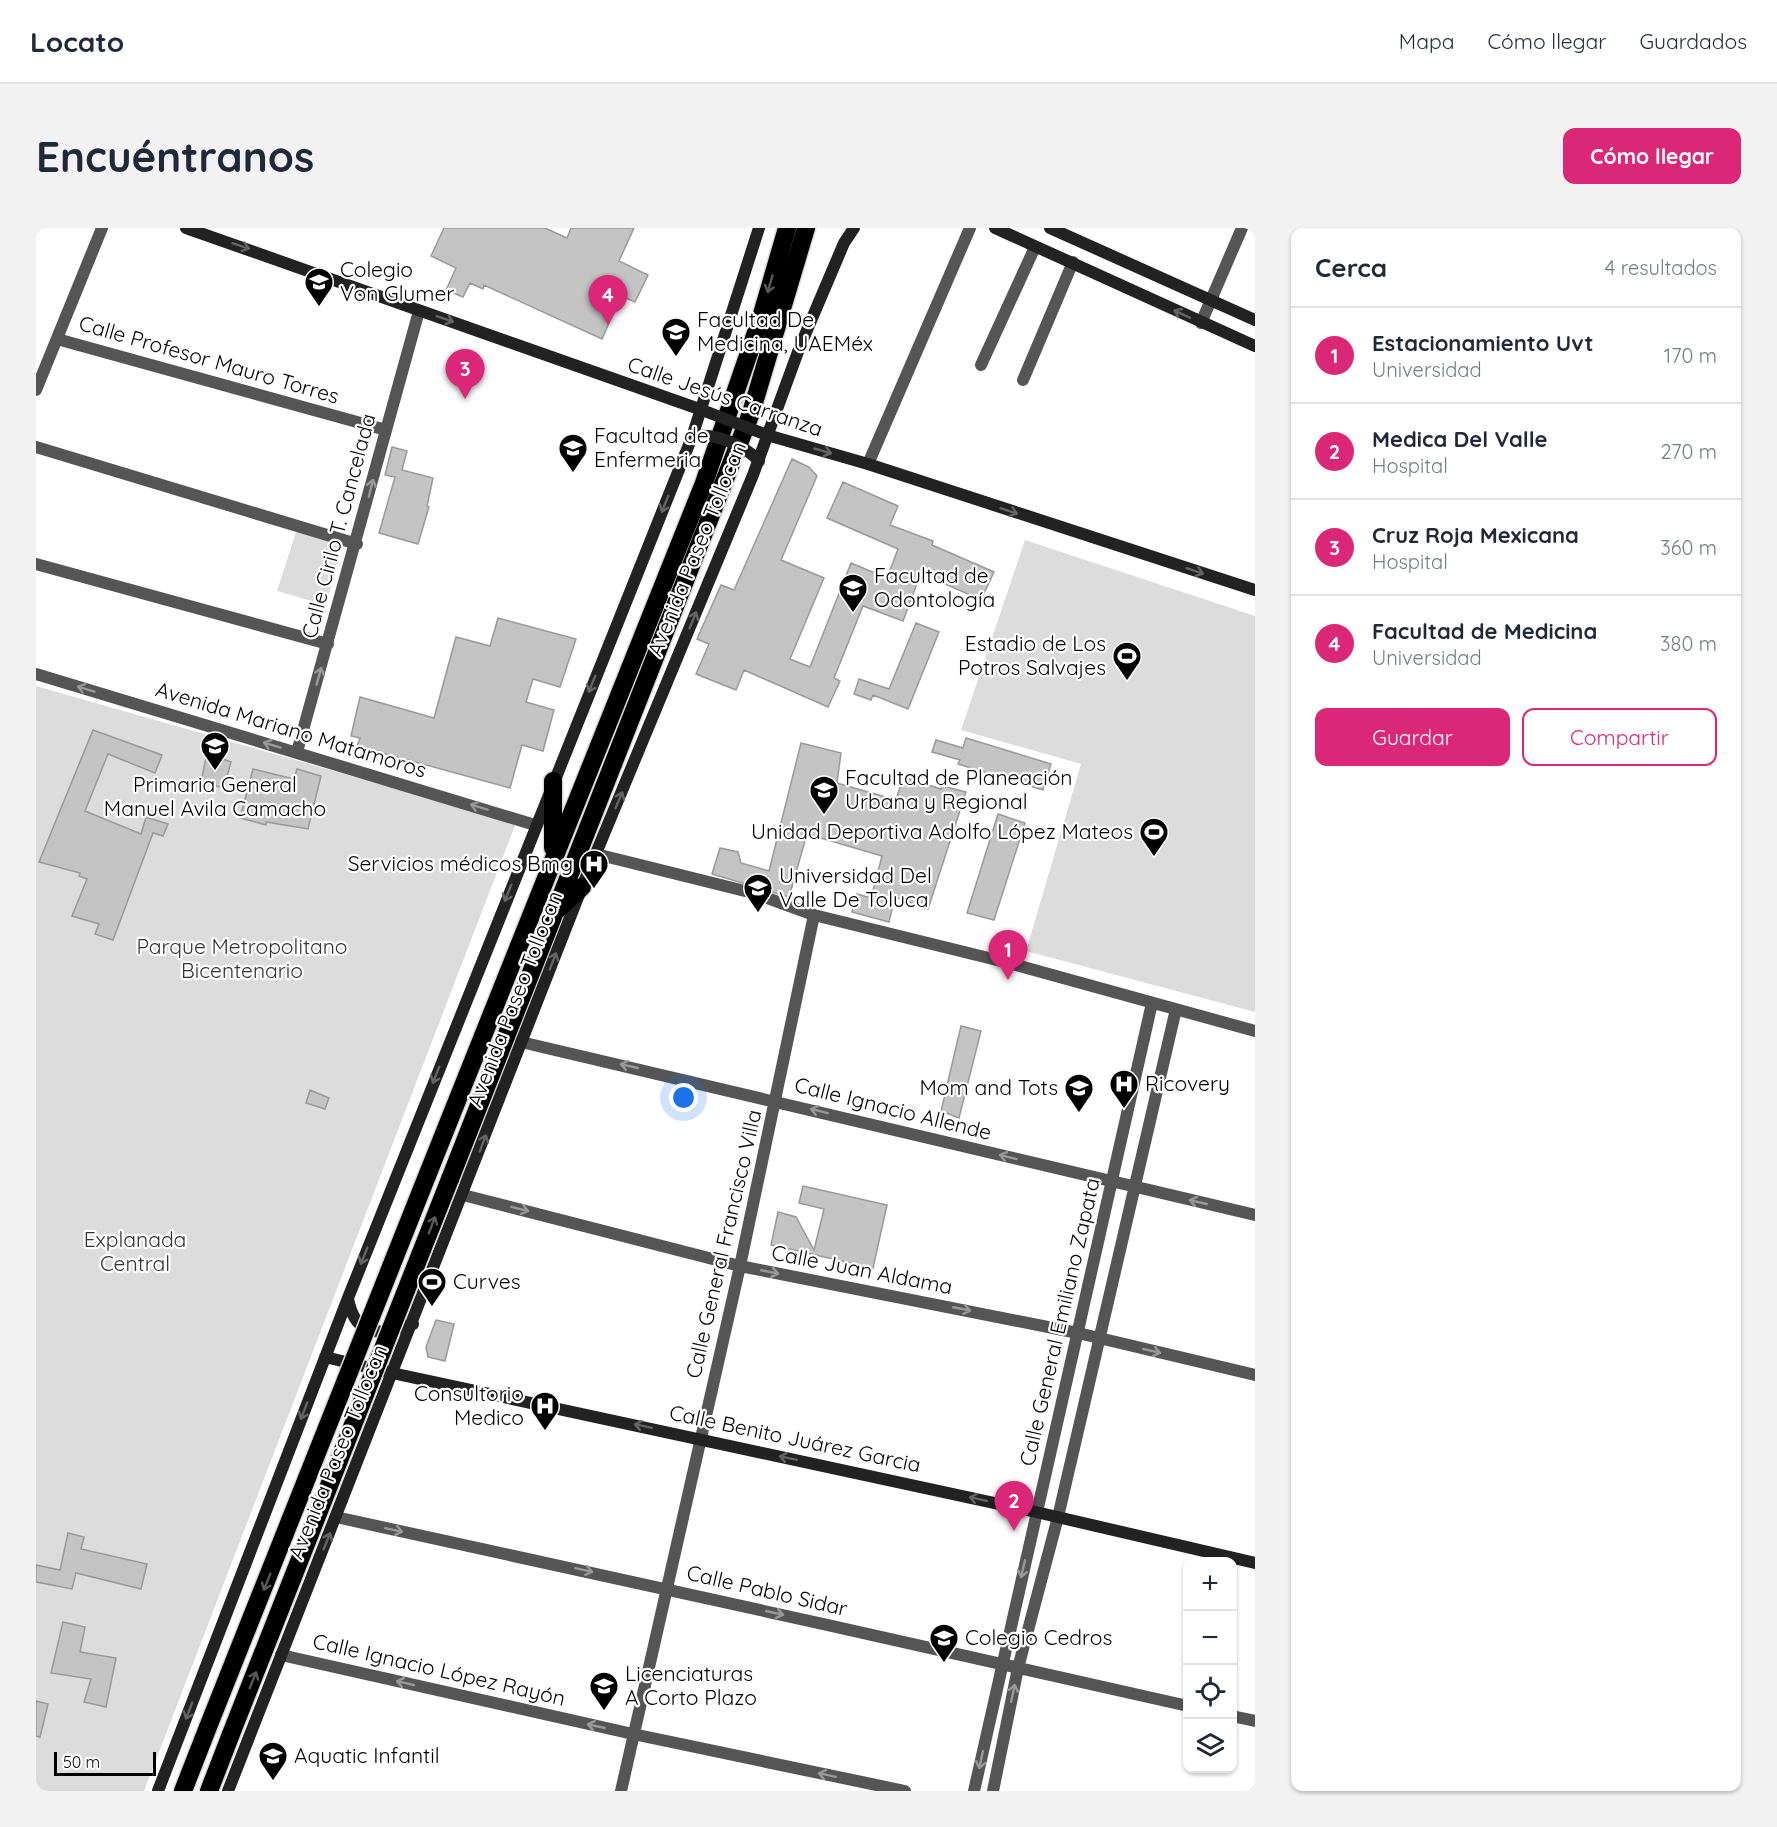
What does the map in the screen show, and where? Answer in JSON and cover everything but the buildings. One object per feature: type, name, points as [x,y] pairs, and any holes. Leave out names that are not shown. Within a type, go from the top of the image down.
[{"type":"highway","name":"Avenida Paseo Tollocan","points":[[183,1791],[553,856],[704,483],[749,353],[787,228]]},
{"type":"highway","name":"Avenida Paseo Tollocan","points":[[209,1791],[747,423],[806,228]]},
{"type":"highway","points":[[553,781],[553,856]]},
{"type":"highway","points":[[552,914],[582,887]]},
{"type":"main road","name":"Calle Jesús Carranza","points":[[186,228],[767,435],[868,464],[1255,590]]},
{"type":"main road","points":[[158,1791],[325,1356],[535,825],[692,437],[759,228]]},
{"type":"main road","name":"Avenida Paseo Tollocan","points":[[228,1791],[464,1195],[582,887],[759,461],[799,349],[844,243],[854,228]]},
{"type":"main road","points":[[995,228],[1255,346]]},
{"type":"main road","points":[[1050,228],[1255,320]]},
{"type":"main road","points":[[692,437],[702,436],[740,446],[759,461]]},
{"type":"main road","points":[[348,1298],[356,1322],[365,1328],[384,1332],[413,1324]]},
{"type":"main road","name":"Calle Benito Juárez Garcia","points":[[325,1356],[392,1373],[1036,1512],[1255,1563]]},
{"type":"street","points":[[36,390],[102,228]]},
{"type":"street","points":[[868,464],[970,228]]},
{"type":"street","points":[[1201,323],[1242,228]]},
{"type":"street","points":[[981,365],[1035,247]]},
{"type":"street","points":[[1023,380],[1073,262]]},
{"type":"street","name":"Calle Cirilo T. Cancelada","points":[[297,752],[357,544],[419,310]]},
{"type":"street","name":"Calle Profesor Mauro Torres","points":[[57,339],[386,430]]},
{"type":"street","points":[[36,447],[357,544]]},
{"type":"street","points":[[36,564],[328,644]]},
{"type":"street","name":"Avenida Mariano Matamoros","points":[[36,674],[535,825]]},
{"type":"street","points":[[596,854],[753,893],[814,915],[1009,963],[1255,1031]]},
{"type":"street","name":"Calle General Francisco Villa","points":[[621,1791],[740,1266],[814,915]]},
{"type":"street","name":"Calle General Emiliano Zapata","points":[[974,1791],[1152,1003]]},
{"type":"street","name":"Calle General Emiliano Zapata","points":[[993,1791],[1018,1668],[1058,1517],[1176,1009]]},
{"type":"street","name":"Calle Ignacio Allende","points":[[521,1042],[776,1100],[1255,1215]]},
{"type":"street","name":"Calle Juan Aldama","points":[[464,1195],[740,1266],[1078,1333],[1255,1375]]},
{"type":"street","name":"Calle Pablo Sidar","points":[[336,1517],[668,1588],[957,1656],[1183,1705]]},
{"type":"street","name":"Calle Ignacio López Rayón","points":[[281,1655],[633,1734],[905,1791]]},
{"type":"street","points":[[1237,1717],[1255,1721]]},
{"type":"green space","points":[[296,532],[342,543],[326,605],[277,591]]},
{"type":"green space","name":"Unidad Deportiva Adolfo López Mateos","points":[[1025,540],[1255,616],[1255,1012],[1026,951],[1081,764],[961,730]]},
{"type":"green space","name":"Parque Metropolitano Bicentenario","points":[[36,686],[516,823],[144,1791],[36,1791]]},
{"type":"place","name":"Colegio Von Glumer","points":[[319,308]]},
{"type":"place","name":"Facultad de Medicina","points":[[608,325]]},
{"type":"place","name":"Facultad De Medicina, UAEMéx","points":[[676,358]]},
{"type":"place","name":"Cruz Roja Mexicana","points":[[465,399]]},
{"type":"place","name":"Facultad de Enfermeria","points":[[573,474]]},
{"type":"place","name":"Facultad de Odontología","points":[[853,614]]},
{"type":"place","name":"Estadio de Los Potros Salvajes","points":[[1127,682]]},
{"type":"place","name":"Primaria General Manuel Avila Camacho","points":[[215,772]]},
{"type":"place","name":"Facultad de Planeación Urbana y Regional","points":[[824,816]]},
{"type":"place","name":"Unidad Deportiva Adolfo López Mateos","points":[[1154,858]]},
{"type":"place","name":"Servicios médicos Bmg","points":[[594,890]]},
{"type":"place","name":"Universidad Del Valle De Toluca","points":[[758,914]]},
{"type":"place","name":"Estacionamiento Uvt","points":[[1008,980]]},
{"type":"place","name":"Ricovery","points":[[1124,1110]]},
{"type":"place","name":"Mom and Tots","points":[[1079,1114]]},
{"type":"place","name":"Curves","points":[[432,1308]]},
{"type":"place","name":"Consultorio Medico","points":[[545,1432]]},
{"type":"place","name":"Medica Del Valle","points":[[1014,1531]]},
{"type":"place","name":"Colegio Cedros","points":[[944,1664]]},
{"type":"place","name":"Licenciaturas A Corto Plazo","points":[[604,1712]]},
{"type":"place","name":"Aquatic Infantil","points":[[273,1782]]},
{"type":"park label","name":"Explanada Central","points":[[135,1252]]}]
